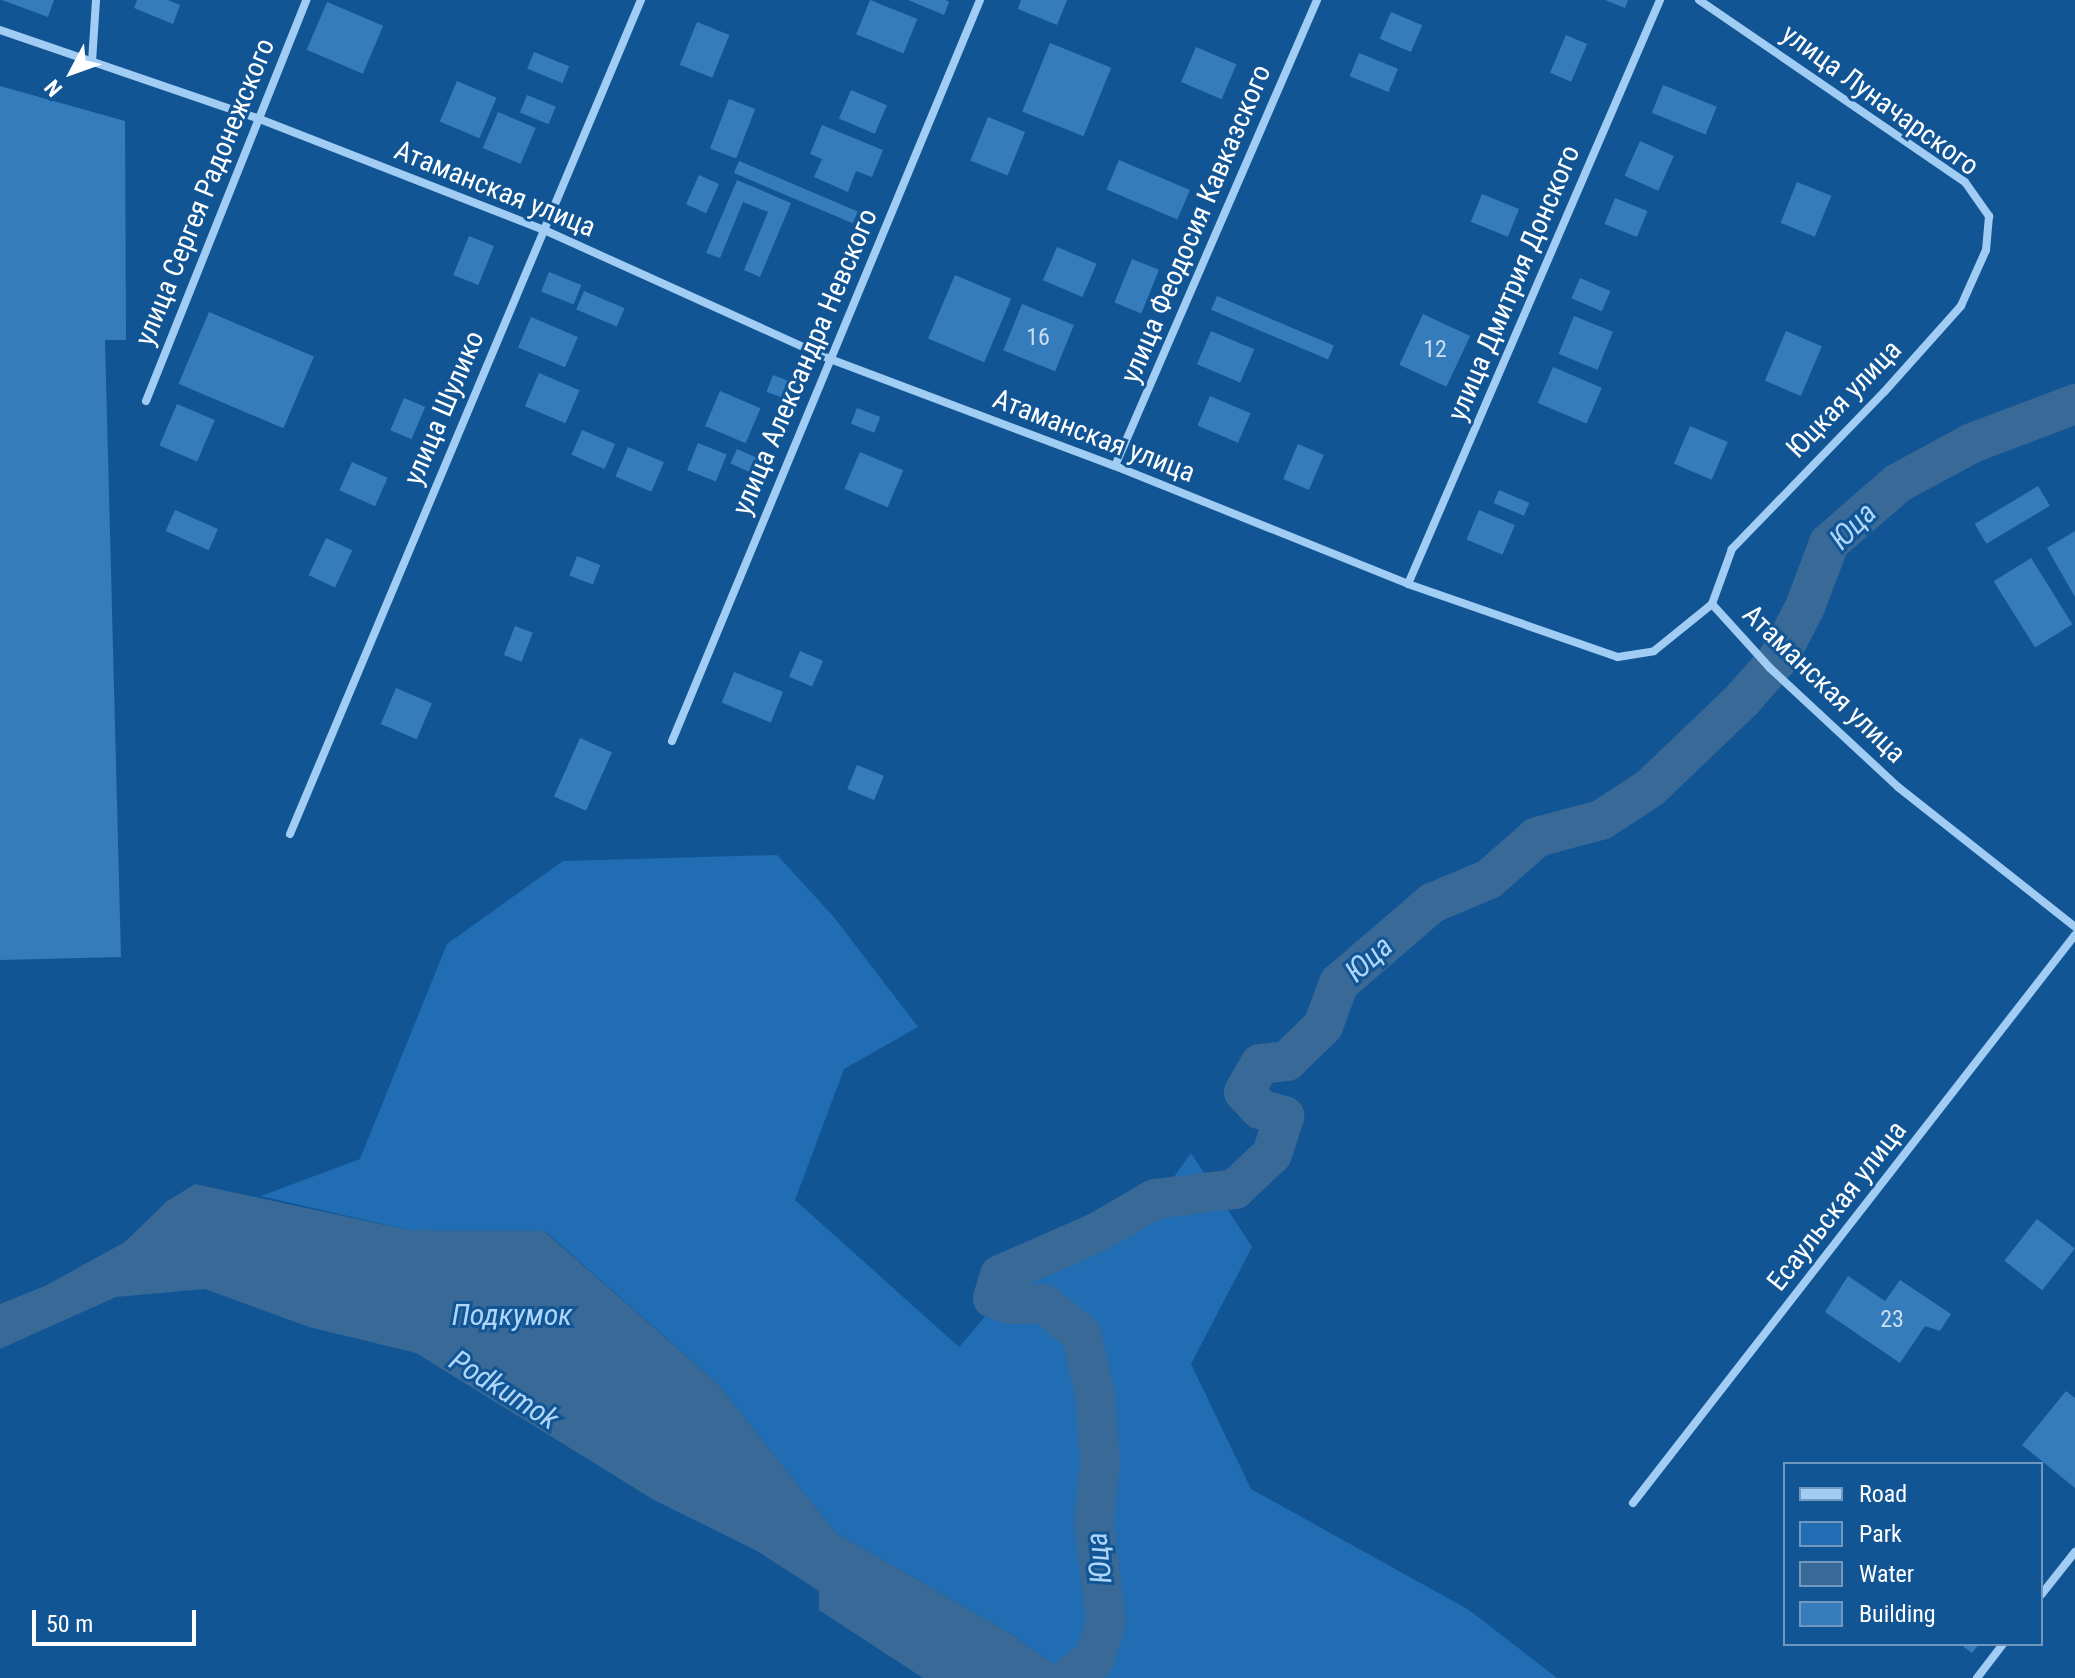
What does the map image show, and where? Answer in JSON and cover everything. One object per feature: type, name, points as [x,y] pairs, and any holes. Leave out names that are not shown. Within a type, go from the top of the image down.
[{"type":"street","points":[[92,62],[96,0]]},
{"type":"street","name":"улица Сергея Радонежского","points":[[146,401],[306,0]]},
{"type":"street","name":"улица Шулико","points":[[290,834],[542,229],[641,0]]},
{"type":"street","name":"улица Александра Невского","points":[[672,741],[980,0]]},
{"type":"street","name":"улица Феодосия Кавказского","points":[[1115,466],[1317,0]]},
{"type":"street","name":"улица Дмитрия Донского","points":[[1408,584],[1660,0]]},
{"type":"street","name":"улица Луначарского","points":[[1699,0],[1965,182],[1989,216]]},
{"type":"street","name":"Атаманская улица","points":[[0,30],[257,118],[542,229],[830,359],[1115,466],[1408,584],[1618,657],[1654,651],[1712,604],[1770,668],[1898,787],[2075,927]]},
{"type":"street","name":"Юцкая улица","points":[[1712,604],[1732,549],[1884,392],[1961,306],[1986,250],[1989,216]]},
{"type":"street","name":"Есаульская улица","points":[[1633,1503],[2075,935]]},
{"type":"street","points":[[2043,1592],[2075,1552]]},
{"type":"street","points":[[1977,1678],[2001,1646]]},
{"type":"green space","points":[[777,855],[833,916],[918,1027],[844,1069],[795,1200],[959,1347],[1013,1284],[1048,1263],[1133,1234],[1191,1153],[1252,1247],[1191,1364],[1251,1489],[1469,1610],[1557,1678],[1073,1678],[1008,1632],[836,1533],[717,1383],[545,1231],[408,1230],[261,1196],[360,1159],[447,944],[563,861]]},
{"type":"water","name":"Подкумок","points":[[195,1184],[408,1230],[544,1231],[717,1383],[836,1533],[1008,1632],[1073,1678],[923,1678],[819,1610],[819,1591],[757,1551],[654,1500],[416,1353],[309,1327],[205,1289],[116,1297],[0,1349],[0,1304],[45,1286],[125,1242],[166,1202]]},
{"type":"building","points":[[2,0],[54,0],[48,17]]},
{"type":"building","points":[[137,0],[168,0],[180,5],[173,24],[134,8]]},
{"type":"building","points":[[870,0],[917,19],[903,53],[856,34]]},
{"type":"building","points":[[908,0],[946,0],[949,2],[944,15]]},
{"type":"building","points":[[1021,0],[1067,0],[1057,25],[1018,9]]},
{"type":"building","points":[[1605,0],[1628,0],[1625,8]]},
{"type":"building","points":[[327,2],[383,26],[363,74],[307,50]]},
{"type":"building","points":[[1391,12],[1422,25],[1411,52],[1380,39]]},
{"type":"building","points":[[697,22],[729,35],[712,78],[680,65]]},
{"type":"building","points":[[1566,35],[1587,44],[1571,82],[1550,73]]},
{"type":"building","points":[[1050,43],[1111,68],[1083,136],[1022,112]]},
{"type":"building","points":[[1196,47],[1237,64],[1222,99],[1181,82]]},
{"type":"building","points":[[534,52],[569,66],[562,83],[527,69]]},
{"type":"building","points":[[1359,53],[1398,69],[1389,92],[1350,76]]},
{"type":"building","points":[[457,81],[497,98],[479,138],[440,122]]},
{"type":"building","points":[[1663,85],[1717,107],[1706,135],[1652,113]]},
{"type":"building","points":[[0,86],[125,121],[126,340],[105,340],[121,957],[0,960]]},
{"type":"building","points":[[851,90],[887,105],[875,134],[839,119]]},
{"type":"building","points":[[527,95],[556,107],[549,124],[520,113]]},
{"type":"building","points":[[729,99],[755,109],[736,159],[710,148]]},
{"type":"building","points":[[498,112],[536,128],[521,164],[483,148]]},
{"type":"building","points":[[988,117],[1025,132],[1007,176],[970,161]]},
{"type":"building","points":[[822,125],[883,150],[872,177],[856,171],[848,192],[814,177],[822,159],[810,154]]},
{"type":"building","points":[[1640,141],[1674,156],[1658,191],[1625,176]]},
{"type":"building","points":[[1119,160],[1190,190],[1177,220],[1106,189]]},
{"type":"building","points":[[739,161],[858,211],[853,223],[734,173]]},
{"type":"building","points":[[699,175],[719,184],[706,213],[686,204]]},
{"type":"building","points":[[737,180],[791,203],[760,277],[744,270],[768,212],[743,202],[720,258],[706,253]]},
{"type":"building","points":[[1797,182],[1831,196],[1815,237],[1781,223]]},
{"type":"building","points":[[1482,194],[1519,209],[1508,237],[1471,222]]},
{"type":"building","points":[[1615,198],[1647,211],[1637,237],[1605,224]]},
{"type":"building","points":[[469,236],[494,246],[478,285],[453,275]]},
{"type":"building","points":[[1057,247],[1097,264],[1083,297],[1043,280]]},
{"type":"building","points":[[1132,259],[1159,270],[1141,313],[1114,303]]},
{"type":"building","points":[[549,272],[581,285],[574,305],[541,291]]},
{"type":"building","points":[[955,275],[1011,299],[984,362],[928,339]]},
{"type":"building","points":[[1580,278],[1610,291],[1602,311],[1571,298]]},
{"type":"building","points":[[584,291],[625,308],[617,327],[576,309]]},
{"type":"building","points":[[1217,296],[1334,346],[1328,359],[1211,310]]},
{"type":"building","points":[[1022,304],[1074,325],[1055,371],[1003,350]]},
{"type":"building","points":[[209,312],[314,357],[283,428],[179,384]]},
{"type":"building","points":[[1423,314],[1470,336],[1446,387],[1399,365]]},
{"type":"building","points":[[1574,316],[1613,332],[1598,370],[1559,354]]},
{"type":"building","points":[[531,317],[578,337],[565,367],[518,347]]},
{"type":"building","points":[[1211,331],[1254,349],[1240,383],[1197,364]]},
{"type":"building","points":[[1786,331],[1822,346],[1801,396],[1765,381]]},
{"type":"building","points":[[1553,367],[1602,388],[1587,424],[1538,403]]},
{"type":"building","points":[[539,373],[580,390],[565,423],[525,406]]},
{"type":"building","points":[[773,375],[791,382],[784,399],[767,392]]},
{"type":"building","points":[[720,391],[761,408],[746,443],[705,426]]},
{"type":"building","points":[[1210,396],[1251,413],[1238,443],[1197,425]]},
{"type":"building","points":[[404,398],[425,407],[411,439],[390,430]]},
{"type":"building","points":[[177,404],[215,420],[197,461],[159,445]]},
{"type":"building","points":[[857,408],[880,417],[874,433],[851,424]]},
{"type":"building","points":[[1690,426],[1728,442],[1712,480],[1674,464]]},
{"type":"building","points":[[582,430],[615,444],[605,469],[571,455]]},
{"type":"building","points":[[698,443],[727,455],[716,482],[687,470]]},
{"type":"building","points":[[1298,444],[1324,455],[1309,490],[1283,479]]},
{"type":"building","points":[[628,447],[664,462],[651,492],[615,476]]},
{"type":"building","points":[[737,449],[757,458],[751,473],[730,464]]},
{"type":"building","points":[[860,452],[903,470],[888,507],[844,489]]},
{"type":"building","points":[[352,462],[388,478],[375,506],[339,490]]},
{"type":"building","points":[[2038,486],[2050,506],[1986,544],[1975,524]]},
{"type":"building","points":[[1499,490],[1529,503],[1524,516],[1494,503]]},
{"type":"building","points":[[175,510],[218,529],[209,550],[166,531]]},
{"type":"building","points":[[1479,510],[1515,525],[1502,555],[1466,539]]},
{"type":"building","points":[[2075,531],[2075,597],[2047,548]]},
{"type":"building","points":[[326,538],[352,550],[335,587],[309,575]]},
{"type":"building","points":[[577,556],[600,565],[593,585],[569,576]]},
{"type":"building","points":[[2031,558],[2072,624],[2035,647],[1994,581]]},
{"type":"building","points":[[515,626],[533,633],[522,662],[504,655]]},
{"type":"building","points":[[800,651],[823,661],[812,687],[789,677]]},
{"type":"building","points":[[734,672],[783,692],[771,722],[722,703]]},
{"type":"building","points":[[396,688],[432,703],[417,739],[381,724]]},
{"type":"building","points":[[580,738],[612,752],[586,811],[554,796]]},
{"type":"building","points":[[857,765],[884,776],[874,800],[847,789]]},
{"type":"building","points":[[2037,1219],[2075,1249],[2042,1290],[2004,1261]]},
{"type":"building","points":[[1848,1276],[1885,1301],[1900,1280],[1951,1314],[1940,1331],[1925,1326],[1900,1363],[1825,1312]]},
{"type":"building","points":[[2066,1391],[2075,1398],[2075,1488],[2022,1445]]},
{"type":"building","points":[[1963,1646],[1977,1646],[1972,1653]]},
{"type":"waterway","name":"Юца","points":[[1067,1678],[1094,1660],[1106,1623],[1094,1522],[1100,1462],[1095,1394],[1081,1334],[1044,1304],[1010,1304],[993,1298],[1000,1275],[1098,1232],[1155,1199],[1235,1189],[1272,1154],[1284,1116],[1260,1109],[1244,1092],[1260,1064],[1287,1061],[1323,1026],[1339,983],[1432,903],[1489,879],[1537,837],[1601,820],[1650,788],[1743,699],[1778,659],[1805,607],[1829,543],[1898,483],[1972,443],[2075,404]]},
{"type":"water label","name":"Podkumok","points":[[504,1390]]}]
